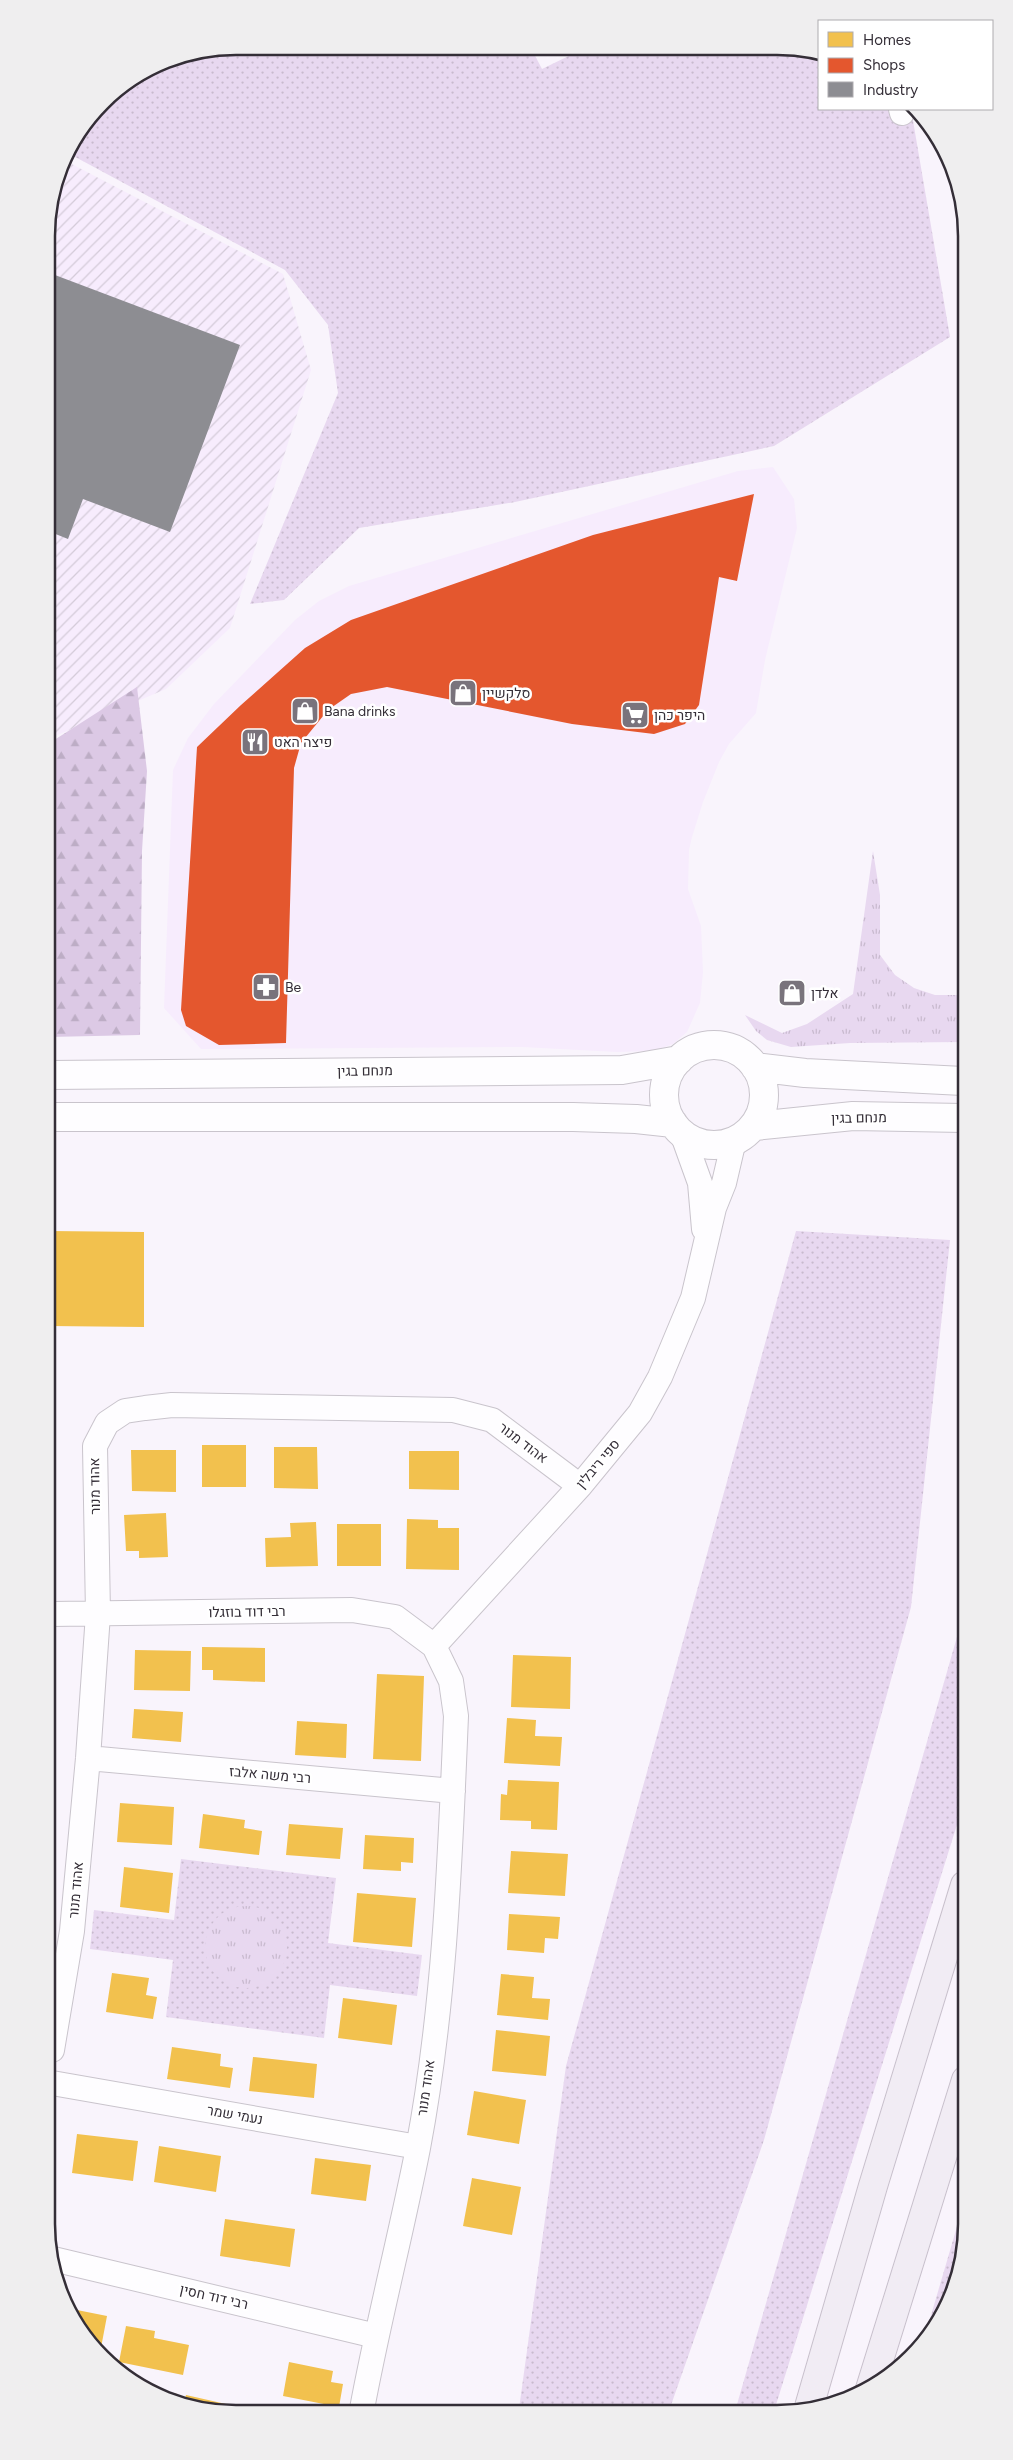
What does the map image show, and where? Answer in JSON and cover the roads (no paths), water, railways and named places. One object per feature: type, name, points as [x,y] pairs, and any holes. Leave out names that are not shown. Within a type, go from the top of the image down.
[{"type":"highway","points":[[811,2402],[876,2176],[958,1908]]},
{"type":"highway","points":[[874,2378],[958,2106]]},
{"type":"main road","points":[[55,1117],[636,1118],[678,1128],[696,1141],[711,1145],[744,1133],[761,1114],[764,1098],[763,1082],[755,1067],[744,1054],[729,1047],[714,1045],[692,1049],[679,1060],[671,1071],[665,1087],[667,1110],[678,1128]]},
{"type":"main road","name":"מנחם בגין","points":[[55,1075],[622,1070],[679,1060]]},
{"type":"main road","points":[[755,1067],[805,1073],[958,1081]]},
{"type":"main road","name":"מנחם בגין","points":[[744,1133],[853,1116],[958,1118]]},
{"type":"street","name":"ספי ריבלין","points":[[678,1128],[700,1183],[706,1248]]},
{"type":"street","name":"ספי ריבלין","points":[[434,1646],[580,1486],[640,1413],[660,1378],[693,1298],[714,1208],[744,1133]]},
{"type":"street","name":"אהוד מנור","points":[[55,2032],[72,1931],[88,1758],[98,1614],[95,1446],[107,1423],[125,1411],[172,1405],[452,1410],[492,1420],[580,1486]]},
{"type":"street","name":"רבי דוד בוזגלו","points":[[55,1614],[352,1610],[395,1617],[434,1646]]},
{"type":"street","name":"אהוד מנור","points":[[363,2405],[376,2336],[418,2147],[443,1969],[456,1716],[451,1680],[434,1646]]},
{"type":"street","name":"רבי משה אלבז","points":[[88,1758],[453,1791]]},
{"type":"street","name":"נעמי שמר","points":[[55,2084],[418,2147]]},
{"type":"street","name":"רבי דוד חסין","points":[[58,2260],[376,2336]]},
{"type":"place","name":"סלקשיין","points":[[463,693]]},
{"type":"place","name":"Bana drinks","points":[[305,711]]},
{"type":"place","name":"היפר כהן","points":[[635,715]]},
{"type":"place","name":"פיצה האט","points":[[255,742]]},
{"type":"place","name":"Be","points":[[266,987]]},
{"type":"place","name":"אלדן","points":[[792,993]]}]
